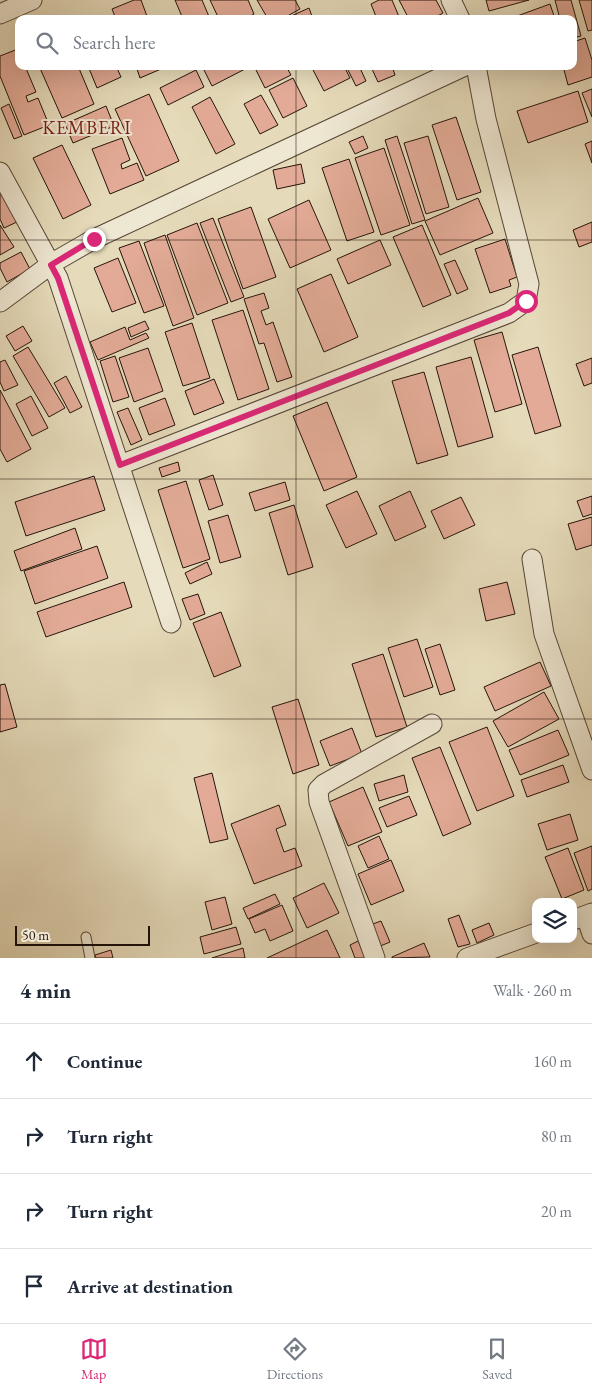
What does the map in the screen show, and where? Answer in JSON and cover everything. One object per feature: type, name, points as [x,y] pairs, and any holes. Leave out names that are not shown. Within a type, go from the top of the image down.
[{"type":"street","points":[[0,14],[32,0]]},
{"type":"street","points":[[451,0],[458,15]]},
{"type":"street","points":[[0,302],[51,265],[94,239],[224,180],[381,103],[456,70]]},
{"type":"street","points":[[120,465],[509,313],[526,301],[529,284],[486,120],[477,70]]},
{"type":"street","points":[[0,172],[58,278],[171,623]]},
{"type":"street","points":[[532,559],[544,634],[592,770]]},
{"type":"street","points":[[375,958],[318,802],[318,790],[324,784],[373,755],[432,724]]},
{"type":"street","points":[[584,916],[592,934]]},
{"type":"street","points":[[467,958],[532,935]]},
{"type":"lane","points":[[86,937],[90,958]]},
{"type":"building","points":[[134,0],[141,0],[147,15],[114,15],[112,9]]},
{"type":"building","points":[[175,0],[202,0],[208,15],[181,15]]},
{"type":"building","points":[[210,0],[248,0],[254,14],[252,15],[217,15]]},
{"type":"building","points":[[257,0],[295,0],[300,9],[289,15],[266,15]]},
{"type":"building","points":[[379,0],[392,0],[398,15],[375,15],[371,4]]},
{"type":"building","points":[[399,0],[436,0],[443,13],[439,15],[407,15]]},
{"type":"building","points":[[486,0],[529,0],[489,11]]},
{"type":"building","points":[[555,0],[571,0],[575,15],[559,15]]},
{"type":"building","points":[[579,0],[592,0],[592,30],[588,31]]},
{"type":"building","points":[[550,4],[554,15],[520,15]]},
{"type":"building","points":[[309,8],[312,15],[293,15]]},
{"type":"building","points":[[577,22],[581,36],[577,37]]},
{"type":"building","points":[[585,38],[592,60],[592,77],[568,85],[564,70],[577,70],[577,41]]},
{"type":"building","points":[[15,50],[15,70],[27,70],[36,92],[26,96],[28,102],[38,98],[49,125],[24,135],[0,76],[0,56]]},
{"type":"building","points":[[41,70],[80,70],[94,104],[62,118]]},
{"type":"building","points":[[90,70],[118,70],[121,77],[97,88]]},
{"type":"building","points":[[137,70],[159,70],[140,78]]},
{"type":"building","points":[[196,70],[204,87],[168,105],[160,88]]},
{"type":"building","points":[[204,70],[243,70],[212,86]]},
{"type":"building","points":[[256,70],[288,70],[291,75],[265,88]]},
{"type":"building","points":[[313,70],[346,70],[350,78],[324,91]]},
{"type":"building","points":[[348,70],[361,70],[366,81],[356,86]]},
{"type":"building","points":[[372,70],[393,70],[395,75],[378,82]]},
{"type":"building","points":[[293,78],[307,106],[283,118],[269,90]]},
{"type":"building","points":[[592,89],[592,117],[582,93]]},
{"type":"building","points":[[578,91],[588,122],[528,143],[517,111]]},
{"type":"building","points":[[149,94],[179,161],[146,176],[115,109]]},
{"type":"building","points":[[261,95],[278,125],[260,134],[244,104]]},
{"type":"building","points":[[210,97],[235,144],[216,154],[192,107]]},
{"type":"building","points":[[9,104],[22,136],[14,139],[1,108]]},
{"type":"building","points":[[106,106],[114,126],[73,143],[65,124]]},
{"type":"building","points":[[456,117],[481,192],[457,200],[432,125]]},
{"type":"building","points":[[363,136],[368,148],[355,154],[349,142]]},
{"type":"building","points":[[397,136],[425,220],[412,224],[385,140]]},
{"type":"building","points":[[428,136],[449,207],[426,214],[404,143]]},
{"type":"building","points":[[122,138],[130,160],[121,164],[122,169],[137,163],[144,180],[110,194],[92,149]]},
{"type":"building","points":[[592,141],[592,163],[585,144]]},
{"type":"building","points":[[62,145],[91,205],[63,219],[33,158]]},
{"type":"building","points":[[384,148],[410,225],[381,235],[355,158]]},
{"type":"building","points":[[349,159],[374,232],[347,241],[322,168]]},
{"type":"building","points":[[301,164],[305,183],[277,189],[273,170]]},
{"type":"building","points":[[0,182],[19,221],[4,228],[0,219]]},
{"type":"building","points":[[478,198],[493,233],[440,255],[425,221]]},
{"type":"building","points":[[309,200],[331,250],[290,268],[268,219]]},
{"type":"building","points":[[251,207],[276,277],[243,289],[218,219]]},
{"type":"building","points":[[213,218],[244,297],[231,302],[200,223]]},
{"type":"building","points":[[592,222],[592,242],[579,247],[573,230]]},
{"type":"building","points":[[197,223],[228,303],[197,315],[167,235]]},
{"type":"building","points":[[0,225],[14,247],[0,255]]},
{"type":"building","points":[[422,225],[451,295],[423,307],[393,237]]},
{"type":"building","points":[[165,235],[194,318],[173,326],[144,243]]},
{"type":"building","points":[[505,239],[517,277],[509,280],[511,286],[490,293],[475,249]]},
{"type":"building","points":[[380,240],[391,265],[348,284],[337,259]]},
{"type":"building","points":[[139,241],[164,306],[144,313],[119,248]]},
{"type":"building","points":[[21,252],[30,269],[7,282],[0,268],[0,263]]},
{"type":"building","points":[[118,258],[136,303],[112,312],[94,268]]},
{"type":"building","points":[[455,260],[468,289],[457,294],[444,264]]},
{"type":"building","points":[[331,274],[358,337],[324,352],[297,289]]},
{"type":"building","points":[[264,293],[269,308],[261,311],[266,325],[273,322],[292,377],[277,382],[264,343],[259,344],[244,299]]},
{"type":"building","points":[[243,310],[269,389],[238,400],[212,320]]},
{"type":"building","points":[[145,321],[149,329],[131,337],[128,328]]},
{"type":"building","points":[[192,323],[210,378],[183,386],[165,332]]},
{"type":"building","points":[[23,326],[32,341],[15,351],[6,336]]},
{"type":"building","points":[[125,327],[130,340],[146,333],[149,338],[98,360],[90,342]]},
{"type":"building","points":[[502,332],[522,404],[495,412],[474,340]]},
{"type":"building","points":[[28,347],[65,408],[49,417],[13,356]]},
{"type":"building","points":[[538,347],[561,426],[535,434],[512,355]]},
{"type":"building","points":[[148,348],[163,391],[134,402],[119,358]]},
{"type":"building","points":[[115,356],[129,397],[113,402],[100,361]]},
{"type":"building","points":[[471,357],[493,437],[458,447],[436,367]]},
{"type":"building","points":[[592,358],[592,383],[584,386],[576,364]]},
{"type":"building","points":[[5,360],[18,385],[4,391],[0,382],[0,362]]},
{"type":"building","points":[[424,372],[448,455],[417,464],[392,381]]},
{"type":"building","points":[[66,376],[82,407],[70,413],[54,383]]},
{"type":"building","points":[[214,379],[224,403],[194,415],[185,391]]},
{"type":"building","points":[[0,390],[31,449],[7,462],[0,449]]},
{"type":"building","points":[[31,396],[48,428],[32,436],[16,404]]},
{"type":"building","points":[[165,398],[175,425],[149,435],[139,408]]},
{"type":"building","points":[[327,402],[357,477],[324,491],[293,416]]},
{"type":"building","points":[[128,408],[142,440],[131,445],[117,412]]},
{"type":"building","points":[[178,462],[180,471],[162,477],[159,468]]},
{"type":"building","points":[[213,475],[223,505],[209,510],[199,480]]},
{"type":"building","points":[[94,476],[105,510],[26,536],[15,502]]},
{"type":"building","points":[[186,481],[210,559],[183,568],[158,490]]},
{"type":"building","points":[[285,482],[290,500],[255,511],[249,493]]},
{"type":"building","points":[[357,491],[377,534],[346,548],[326,505]]},
{"type":"building","points":[[410,491],[426,527],[395,541],[379,506]]},
{"type":"building","points":[[592,496],[592,514],[583,517],[577,501]]},
{"type":"building","points":[[461,497],[475,525],[444,539],[431,511]]},
{"type":"building","points":[[294,505],[313,567],[288,575],[269,513]]},
{"type":"building","points":[[228,515],[241,557],[220,563],[208,521]]},
{"type":"building","points":[[592,517],[592,545],[576,550],[568,524]]},
{"type":"building","points":[[75,528],[82,549],[21,571],[14,551]]},
{"type":"building","points":[[97,546],[108,578],[35,604],[24,571]]},
{"type":"building","points":[[207,562],[212,574],[190,584],[185,573]]},
{"type":"building","points":[[124,582],[132,607],[46,637],[37,612]]},
{"type":"building","points":[[507,582],[515,614],[486,621],[479,589]]},
{"type":"building","points":[[198,594],[205,614],[190,620],[182,599]]},
{"type":"building","points":[[221,612],[241,666],[214,677],[193,623]]},
{"type":"building","points":[[417,639],[433,687],[404,697],[388,648]]},
{"type":"building","points":[[440,644],[455,690],[440,695],[425,649]]},
{"type":"building","points":[[383,654],[407,727],[376,737],[352,664]]},
{"type":"building","points":[[540,662],[551,686],[495,711],[484,687]]},
{"type":"building","points":[[5,684],[17,727],[0,732],[0,685]]},
{"type":"building","points":[[544,692],[559,719],[508,747],[493,721]]},
{"type":"building","points":[[298,699],[319,765],[293,774],[272,707]]},
{"type":"building","points":[[487,727],[514,796],[477,811],[449,742]]},
{"type":"building","points":[[352,728],[362,754],[330,766],[320,741]]},
{"type":"building","points":[[558,730],[569,755],[520,775],[509,750]]},
{"type":"building","points":[[440,747],[471,824],[443,836],[412,758]]},
{"type":"building","points":[[563,765],[569,782],[527,797],[521,780]]},
{"type":"building","points":[[212,773],[228,839],[210,843],[194,778]]},
{"type":"building","points":[[404,775],[408,792],[379,801],[374,784]]},
{"type":"building","points":[[363,787],[382,832],[348,846],[329,802]]},
{"type":"building","points":[[409,796],[417,815],[387,827],[379,808]]},
{"type":"building","points":[[279,805],[286,825],[276,829],[284,852],[295,848],[302,866],[254,884],[231,824]]},
{"type":"building","points":[[570,814],[578,840],[547,850],[538,824]]},
{"type":"building","points":[[379,836],[389,859],[368,868],[358,846]]},
{"type":"building","points":[[592,846],[592,889],[588,891],[574,853]]},
{"type":"building","points":[[568,848],[584,890],[562,898],[545,857]]},
{"type":"building","points":[[391,860],[404,891],[371,905],[358,874]]},
{"type":"building","points":[[324,883],[339,913],[307,928],[293,898]]},
{"type":"building","points":[[275,894],[280,904],[248,919],[243,908]]},
{"type":"building","points":[[225,897],[232,924],[212,930],[205,902]]},
{"type":"building","points":[[282,905],[293,931],[270,941],[265,929],[255,933],[249,919]]},
{"type":"building","points":[[459,915],[470,944],[458,947],[448,919]]},
{"type":"building","points":[[381,921],[390,942],[378,947],[370,925]]},
{"type":"building","points":[[489,923],[494,935],[477,943],[472,930]]},
{"type":"building","points":[[236,927],[241,944],[204,954],[200,937]]},
{"type":"building","points":[[327,930],[340,958],[267,958]]},
{"type":"building","points":[[358,941],[364,958],[355,958],[350,945]]},
{"type":"building","points":[[424,943],[430,957],[392,958],[392,957]]},
{"type":"building","points":[[243,948],[245,958],[212,958]]},
{"type":"building","points":[[111,950],[113,958],[96,958],[95,955]]},
{"type":"district","name":"KEMBERI","points":[[87,127]]},
{"type":"route","points":[[94,239],[51,265],[58,278],[120,465],[509,313],[526,301]]}]
